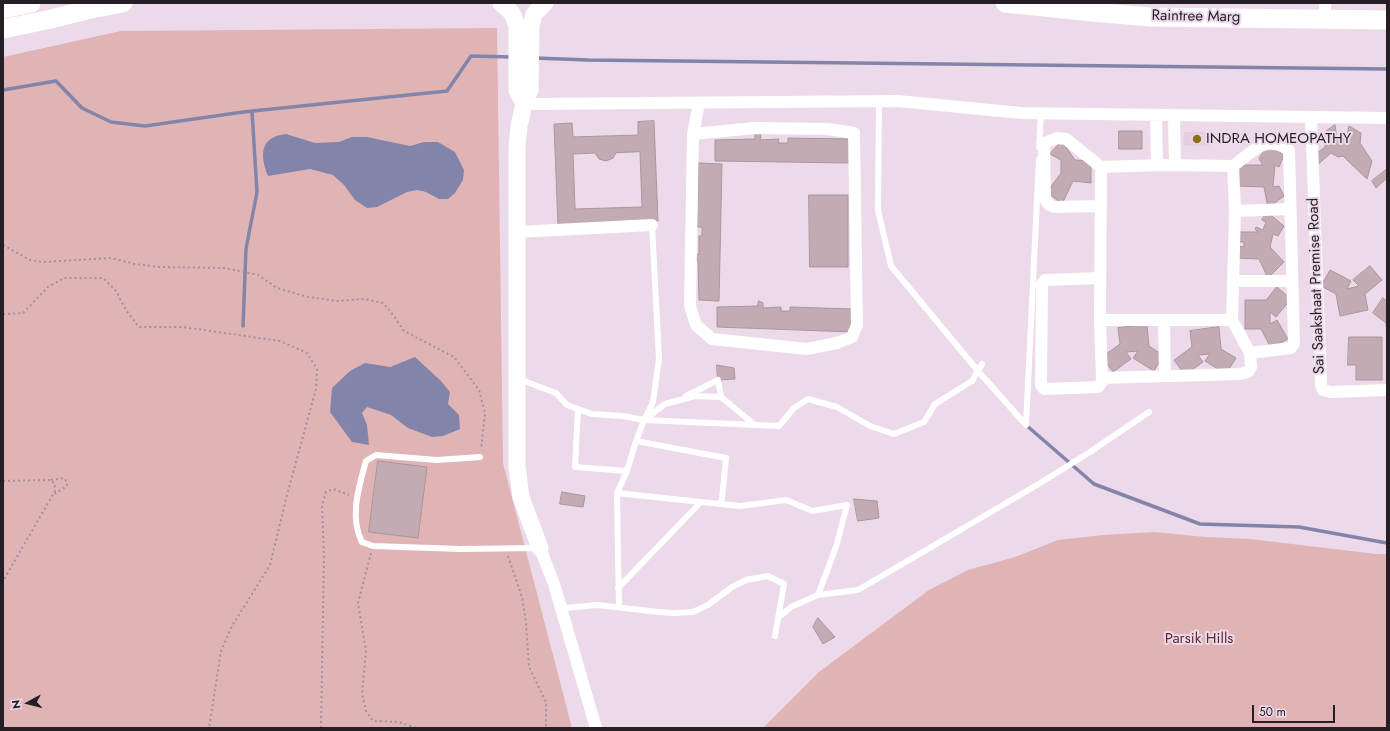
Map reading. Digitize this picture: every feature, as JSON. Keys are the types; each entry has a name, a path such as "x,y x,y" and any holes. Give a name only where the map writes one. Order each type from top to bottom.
{"main road":[{"path":"3,9 31,3"},
{"path":"3,30 51,19 87,6 117,3"},
{"name":"Raintree Marg","path":"1005,3 1150,17 1325,11 1387,20"}],"street":[{"path":"501,3 507,7 518,26 524,44 524,68 530,90 524,104 519,126 517,147 517,472 523,503 554,584 596,728"},
{"path":"524,44 532,20 538,9 545,3"},
{"path":"524,104 898,101 1021,113 1387,118"},
{"path":"693,134 755,128 828,129 854,133 857,325 852,337 837,343 807,349 712,339 696,325 690,306 693,134 699,103"},
{"path":"1156,115 1157,165"},
{"path":"1174,115 1175,165"},
{"name":"Sai Saakshaat Premise Road","path":"1311,117 1321,385 1323,390 1331,392 1387,390"},
{"path":"1101,206 1054,207 1049,205 1046,199 1044,143 1056,138 1066,139 1101,167 1157,165 1233,166 1264,144 1272,142 1280,144 1288,150 1294,344 1287,350 1250,353"},
{"path":"1102,378 1240,374 1248,372 1252,367 1250,353 1232,320 1235,211 1233,166"},
{"path":"1100,278 1045,280 1042,284 1041,385 1044,389 1098,387 1102,382 1100,320 1101,167"},
{"path":"1235,211 1290,208"},
{"path":"517,232 652,226"},
{"path":"1233,281 1292,281"},
{"path":"1100,320 1232,320"},
{"path":"1164,320 1165,375"}],"lane":[{"path":"874,102 878,210 891,266 978,371 1026,425 1041,113"},
{"path":"619,607 617,493 627,471 644,420 653,402 659,359 652,226"},
{"path":"517,378 556,393 566,405 592,414 623,416 644,420 779,426 794,408 808,399 837,407 870,426 894,434 924,422 936,404 972,381 982,364"},
{"path":"674,402 718,380 721,397"},
{"path":"644,420 665,404 695,396 721,397 755,425"},
{"path":"578,409 575,467 627,471"},
{"path":"778,618 791,607 818,595 858,590 1064,468 1149,412"},
{"path":"636,441 726,458 720,504"},
{"path":"480,457 437,460 376,455 366,461 356,498 357,533 362,542 373,546 546,548 565,608 598,605 641,611 674,613 693,612 708,605 732,587 746,580 768,576 784,584 775,636"},
{"path":"617,493 740,506 786,500 812,511 847,505 836,547 818,595"},
{"path":"618,588 701,502"}],"path":[{"path":"3,246 30,260 43,262 111,258 135,264 160,267 224,268 258,275 277,288 308,297 338,301 364,299 383,303 404,331 454,357 479,390 485,413 480,457"},
{"path":"3,314 23,313 48,287 64,278 103,278 116,292 126,310 139,327 183,327 280,341 307,354 317,369 316,389 287,495 270,566 232,626 221,650 209,728"},
{"path":"3,481 51,480 64,478 67,482 67,486 52,496"},
{"path":"3,582 52,496 55,484 51,480"},
{"path":"321,728 324,557 322,506 326,492 333,489 356,498"},
{"path":"373,546 358,603 366,651 362,693 364,705 373,721 399,722 416,728"},
{"path":"506,548 522,597 526,622 529,667 546,702 546,728"}],"shaded area":[{"name":"INDRA HOMEOPATHY","path":"1184,132 1210,132 1210,146 1183,145"}],"green space":[{"path":"497,28 503,463 572,728 3,728 3,57 121,31"},
{"name":"Parsik Hills","path":"1155,532 1205,537 1250,539 1387,554 1387,728 763,728 819,672 929,590 968,570 1015,557 1058,540 1103,535"}],"water":[{"path":"286,134 315,143 339,142 352,137 367,137 410,146 424,142 438,142 455,152 464,170 463,180 455,193 448,199 439,199 426,192 417,190 407,192 377,207 367,208 355,200 344,185 333,175 310,169 268,176 265,169 263,155 266,143 277,136"},
{"path":"415,357 441,381 450,392 448,404 459,415 460,429 443,436 432,437 408,428 391,415 367,407 362,413 367,425 369,445 352,442 330,412 332,388 350,371 365,363 390,367"}],"building":[{"path":"654,121 658,221 558,225 554,124 572,123 573,137 638,135 638,122","holes":["640,152 642,207 575,209 573,154 595,153 599,159 606,161 613,158 616,153"]},
{"path":"1335,125 1337,138 1346,139 1349,126 1361,133 1360,143 1372,161 1367,179 1343,156 1338,157 1331,153 1316,166 1313,156 1325,147 1325,132"},
{"path":"1119,131 1142,131 1142,149 1119,149"},
{"path":"759,133 761,135 760,140 779,139 778,143 788,143 788,138 851,139 851,163 715,161 715,140 755,139 755,135"},
{"path":"1062,141 1075,160 1091,161 1091,183 1073,181 1062,204 1047,192 1061,173 1061,160 1050,154"},
{"path":"1268,145 1284,155 1279,167 1275,165 1273,187 1279,186 1284,196 1268,208 1264,187 1238,186 1238,165 1263,165 1259,159"},
{"path":"699,163 722,164 719,301 699,300 698,260 694,260 697,254 699,255 699,236 702,236 702,227 698,227"},
{"path":"1387,169 1387,178 1376,188 1372,181"},
{"path":"809,195 848,195 848,267 810,267"},
{"path":"1267,212 1284,226 1278,236 1273,234 1270,247 1284,262 1268,278 1259,259 1237,258 1237,246 1244,247 1244,242 1237,242 1237,232 1258,232 1255,229 1256,227 1263,230 1266,222 1262,220"},
{"path":"1370,266 1382,280 1365,294 1368,310 1340,316 1336,294 1321,286 1330,270 1351,281 1347,289 1359,286 1353,280"},
{"path":"1277,287 1291,299 1276,317 1270,312 1270,324 1277,320 1288,339 1271,348 1261,329 1245,329 1245,300 1266,300"},
{"path":"1383,298 1387,301 1387,335 1386,323 1373,313"},
{"path":"759,301 763,303 763,308 781,307 781,311 790,311 790,307 853,309 853,332 717,327 717,307 757,306"},
{"path":"1147,325 1149,346 1163,355 1154,371 1133,358 1138,351 1126,352 1131,359 1113,372 1102,357 1120,344 1118,328"},
{"path":"1219,327 1221,349 1236,358 1226,374 1205,361 1210,354 1198,355 1203,362 1185,375 1174,360 1192,347 1190,331"},
{"path":"1349,337 1382,337 1382,380 1356,380 1356,365 1348,365"},
{"path":"717,365 734,368 735,379 718,380"},
{"path":"378,461 427,467 418,538 369,532"},
{"path":"562,492 585,496 583,507 560,504"},
{"path":"854,499 877,501 879,518 858,521"},
{"path":"818,618 835,637 823,644 813,627"}],"waterway":[{"path":"3,90 56,81 82,108 111,122 145,126 243,112 447,91 471,56 513,57"},
{"path":"535,58 588,60 1387,69"},
{"path":"243,326 246,249 257,192 252,111"},
{"path":"1026,425 1094,484 1200,524 1299,527 1387,543"}],"place":[{"name":"INDRA HOMEOPATHY","path":"1197,139"}]}
